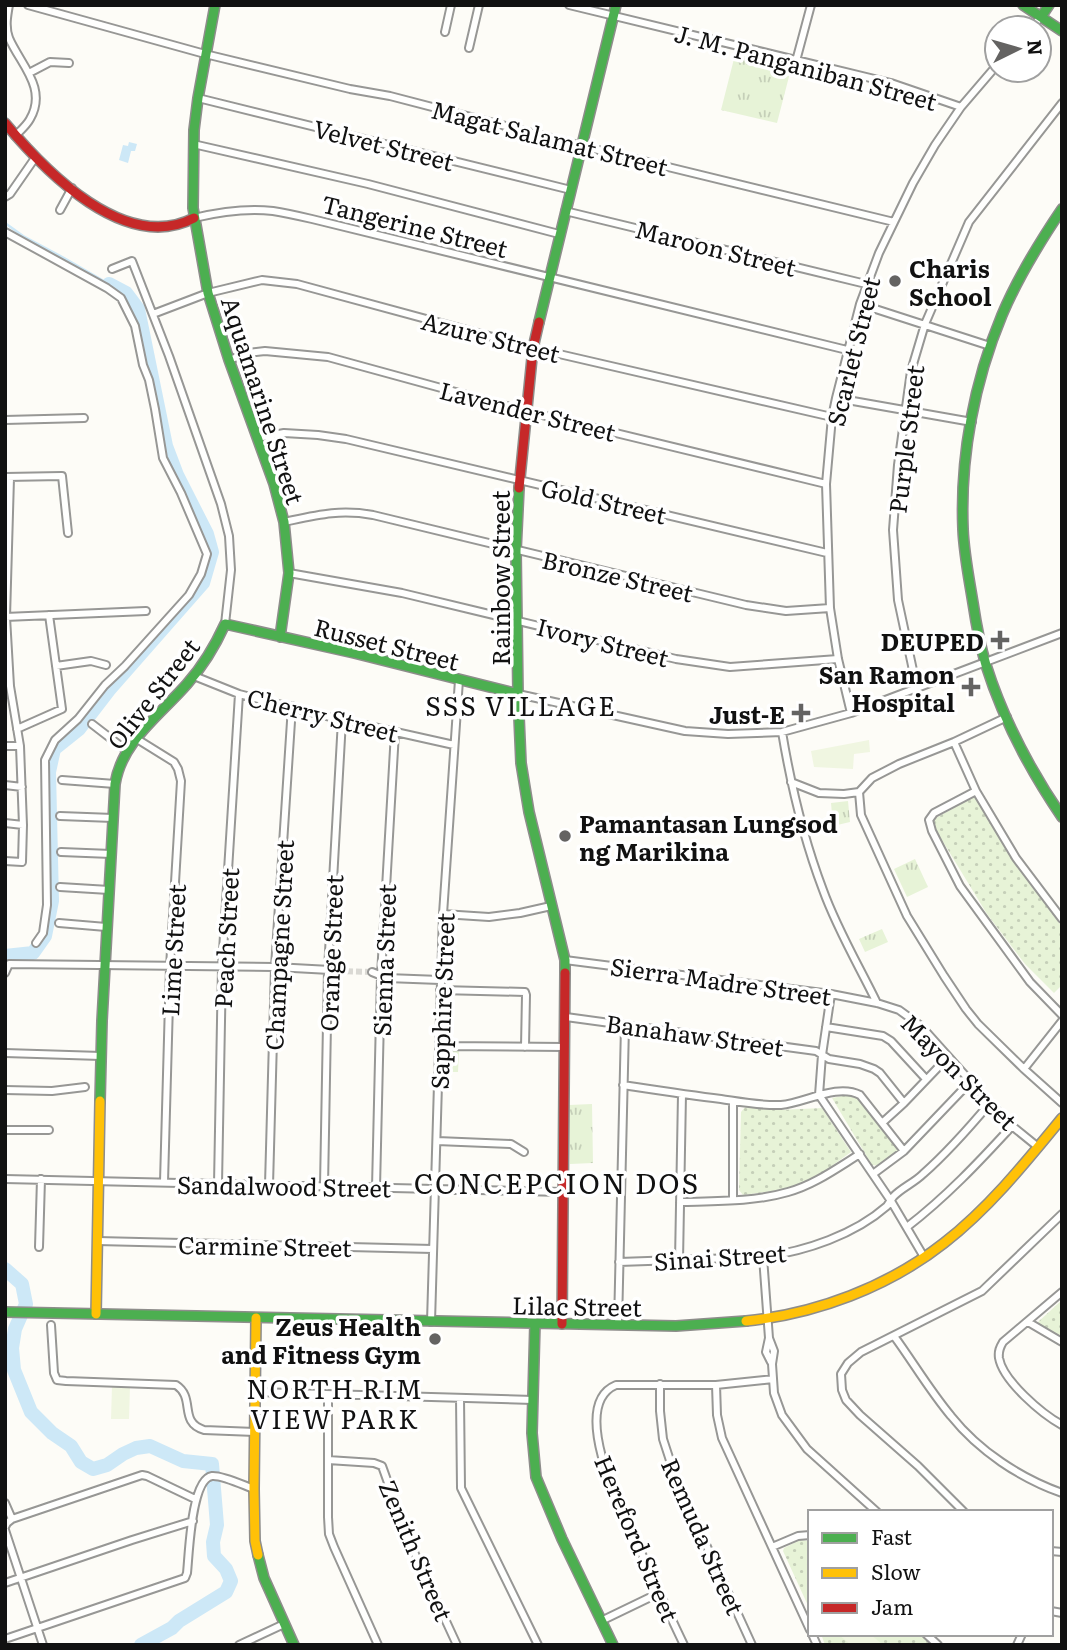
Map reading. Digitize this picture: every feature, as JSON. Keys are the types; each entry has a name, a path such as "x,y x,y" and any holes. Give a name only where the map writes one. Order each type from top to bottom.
{"street":[{"path":"9,5 6,21 8,36 29,72 36,94 30,119 15,136"},
{"name":"Magat Salamat Street","path":"28,5 205,54 390,96 894,222"},
{"path":"60,13 62,5"},
{"name":"Aquamarine Street","path":"215,5 198,98 193,145 194,218 208,293 274,484 284,522 289,573 280,637"},
{"path":"446,32 452,5"},
{"path":"469,48 479,5"},
{"name":"J. M. Panganiban Street","path":"569,5 891,83 961,107"},
{"name":"Rainbow Street","path":"562,1324 565,960 529,812 521,763 516,551 519,480 533,348 616,5"},
{"path":"796,61 811,5"},
{"path":"29,72 50,62 69,63"},
{"name":"Scarlet Street","path":"851,713 838,659 830,608 826,484 832,417 860,304 879,253 934,145 983,81"},
{"name":"Velvet Street","path":"198,98 571,190"},
{"name":"Purple Street","path":"917,689 898,600 893,530 904,411 911,371 925,324 969,222 1062,103"},
{"name":"Tangerine Street","path":"5,123 36,158 89,203 106,215 129,225 153,228 184,224 209,214 271,211 848,350"},
{"path":"193,145 368,184 559,234"},
{"path":"5,197 36,158"},
{"path":"60,210 72,188"},
{"path":"1062,209 1035,247 1017,280 990,346 972,422 964,484 963,533 970,591 986,663 1007,718 1039,783 1062,817"},
{"name":"Maroon Street","path":"565,211 866,284"},
{"path":"5,232 121,298 135,326 149,380 163,458 207,554 201,574 189,595 105,685 78,719 55,740 45,760 47,905 43,933 36,943"},
{"name":"Olive Street","path":"96,1314 106,927 114,784 127,751 194,676 213,649 225,624 231,570 229,536 221,504 153,314 132,261 112,269"},
{"name":"Azure Street","path":"153,314 208,293 262,280 297,284 533,348 832,417"},
{"path":"860,304 990,346"},
{"name":"Lavender Street","path":"229,360 248,353 265,351 328,357 526,411 826,484"},
{"path":"836,398 972,422"},
{"path":"5,420 84,418"},
{"name":"Gold Street","path":"257,438 284,433 346,439 827,553"},
{"path":"5,861 22,862 23,825 20,746 10,686 6,617 7,477 62,476 68,533"},
{"name":"Bronze Street","path":"284,522 327,512 373,515 746,605 786,611 830,608"},
{"name":"Ivory Street","path":"289,573 402,593 676,659 730,667 838,659"},
{"path":"6,617 146,611"},
{"path":"17,729 62,709 49,615"},
{"name":"Russet Street","path":"225,624 685,731 728,734 782,732 851,713 1062,633"},
{"path":"56,666 91,661 106,665"},
{"name":"Cherry Street","path":"194,676 239,694 454,745"},
{"name":"Sapphire Street","path":"431,1322 440,980 459,680"},
{"name":"Peach Street","path":"218,1184 222,967 239,694"},
{"name":"Champagne Street","path":"269,1185 275,967 292,706"},
{"path":"791,782 819,793 859,792 872,778 899,764 1007,718"},
{"name":"Orange Street","path":"324,1186 329,970 342,720"},
{"path":"92,724 127,751"},
{"name":"Sienna Street","path":"376,1188 381,975 395,732"},
{"path":"782,732 791,782 823,892 877,1003"},
{"name":"Lime Street","path":"137,739 174,762 181,780 170,967 164,1182"},
{"path":"954,742 976,791 1016,858 1062,919"},
{"path":"5,746 20,746"},
{"path":"62,780 114,784"},
{"path":"5,785 22,787"},
{"path":"976,791 934,813 929,820 932,831 960,886 1030,982 1062,1015"},
{"path":"859,792 861,815 907,916 966,1009 978,1024 1062,1103"},
{"path":"60,816 113,818"},
{"path":"5,823 23,825"},
{"path":"61,852 111,854"},
{"path":"60,887 109,890"},
{"path":"443,914 489,917 551,906"},
{"path":"59,923 106,927"},
{"name":"Sierra Madre Street","path":"565,960 831,994 877,1003"},
{"path":"6,972 9,964 329,970"},
{"path":"372,972 387,978 440,980"},
{"path":"440,990 526,993 526,1047"},
{"path":"831,994 819,1095 891,1201 924,1257"},
{"name":"Mayon Street","path":"877,1003 899,1010 912,1018 1012,1126 1038,1147"},
{"name":"Banahaw Street","path":"566,1017 816,1051 829,1059 860,1063 874,1069 904,1103"},
{"path":"1024,1069 1062,1021"},
{"path":"618,1325 625,1026"},
{"path":"826,1027 883,1036 891,1041 926,1079"},
{"path":"439,1046 565,1047"},
{"path":"5,1053 102,1056"},
{"path":"883,1123 948,1057"},
{"path":"873,1174 904,1151 970,1082"},
{"path":"624,1085 779,1105 842,1091 856,1093 904,1151"},
{"path":"5,1090 52,1091 85,1087"},
{"path":"680,1261 682,1094"},
{"path":"733,1101 733,1200"},
{"name":"Sinai Street","path":"619,1262 763,1257 803,1248 842,1234 888,1205 893,1197 922,1176 990,1103"},
{"name":"Lilac Street","path":"5,1312 676,1326 767,1319 846,1298 924,1257 954,1235 982,1209 1062,1118"},
{"path":"907,1227 937,1204 1012,1126"},
{"path":"5,1130 49,1130"},
{"path":"437,1141 511,1144 524,1152"},
{"path":"680,1202 733,1200 789,1192 816,1181 860,1154"},
{"name":"Sandalwood Street","path":"5,1179 564,1192"},
{"path":"38,1247 41,1180"},
{"path":"962,1510 846,1401 841,1374 848,1363 861,1352 982,1291 1062,1214"},
{"name":"Carmine Street","path":"97,1241 433,1250"},
{"path":"763,1257 769,1338 774,1348 774,1394 778,1406 786,1423 807,1449 875,1510"},
{"path":"1062,1292 1003,1342 999,1352 999,1360 1010,1379 1037,1407 1062,1425"},
{"path":"256,1318 254,1530 264,1578 294,1645"},
{"path":"1028,1322 1062,1342"},
{"path":"535,1323 533,1453 536,1477 562,1539 613,1645"},
{"path":"51,1325 54,1373 57,1380 176,1385 184,1392 190,1420 196,1427 204,1430 255,1432"},
{"path":"894,1336 952,1417 968,1433 1020,1475 1062,1493"},
{"name":"Hereford Street","path":"684,1645 613,1491 600,1449 597,1416 601,1399 609,1388 623,1384 716,1384 773,1379"},
{"name":"Remuda Street","path":"660,1384 663,1439 673,1469 752,1645"},
{"path":"716,1384 723,1438 808,1625"},
{"path":"256,1392 533,1400"},
{"path":"328,1395 329,1534 378,1645"},
{"path":"460,1398 461,1488 538,1645"},
{"name":"Zenith Street","path":"328,1460 382,1466 408,1539 457,1645"},
{"path":"7,1525 142,1475 195,1499"},
{"path":"5,1639 185,1578 195,1499 202,1482 211,1476 220,1477 254,1489"},
{"path":"5,1503 7,1525 20,1578 43,1645"},
{"path":"5,1583 193,1521"},
{"path":"772,1547 808,1535"},
{"path":"601,1621 659,1593"},
{"path":"239,1645 284,1623"}],"green space":[{"path":"736,51 792,65 777,123 721,110"},
{"path":"869,740 870,752 854,754 853,769 814,767 811,751"},
{"path":"975,796 1015,863 1062,927 1062,985 1054,993 1025,964 987,914 934,827 934,819"},
{"path":"848,801 850,822 833,826 831,803"},
{"path":"915,859 928,887 907,897 894,869"},
{"path":"882,929 888,942 865,952 859,939"},
{"path":"445,1050 459,1050 458,1072 444,1072"},
{"path":"855,1096 860,1099 899,1152 880,1166 872,1165 832,1098"},
{"path":"592,1104 593,1163 570,1164 569,1105"},
{"path":"746,1106 779,1110 822,1108 851,1152 814,1179 788,1189 743,1195 739,1190 741,1112"},
{"path":"1062,1300 1062,1341 1039,1328 1038,1322"},
{"path":"112,1386 130,1387 129,1419 111,1419"},
{"path":"800,1540 808,1541 808,1606 783,1551"},
{"path":"822,1636 924,1636 934,1645 825,1645"},
{"path":"840,1636 872,1636 883,1645 851,1645"}],"water":[{"path":"129,142 137,144 135,151 131,151 128,163 119,160 123,145 128,146"}],"waterway":[{"path":"5,223 23,236 109,284"},
{"path":"5,956 33,953 45,936 52,901 49,772 54,749 79,729 109,690 203,583 212,552 207,534 177,475 166,446 138,309 126,293 109,284"},
{"path":"5,1269 22,1284 26,1304 15,1329 12,1348 14,1370 31,1412 52,1433 71,1446 81,1462 93,1469 107,1465 136,1448 150,1446 183,1461 212,1464 217,1525 213,1542 214,1556 226,1569 231,1581 226,1592 141,1645"}],"tunnel":[{"path":"338,971 372,972"}],"traffic: fast":[{"path":"215,5 194,130 193,208 208,293 274,484 284,522 289,573 280,637"},
{"path":"539,322 616,5"},
{"path":"1023,5 1062,31"},
{"path":"1043,14 1049,5"},
{"path":"1062,209 1022,274 992,340 971,420 963,502 966,557 986,665 1018,744 1062,817"},
{"path":"519,488 516,551 521,763 529,812 565,960 565,973"},
{"path":"100,1101 115,784 125,755 198,670 225,624 518,694"},
{"path":"5,1312 676,1326 746,1321"},
{"path":"535,1323 532,1433 536,1477 562,1539 613,1645"},
{"path":"258,1555 264,1578 294,1645"}],"traffic: slow":[{"path":"96,1314 100,1101"},
{"path":"746,1321 825,1305 875,1285 922,1259 961,1229 992,1200 1062,1118"},
{"path":"256,1318 254,1489 255,1541 258,1555"}],"traffic: jam":[{"path":"5,123 64,184 114,216 141,225 168,226 194,218"},
{"path":"519,488 533,348 539,322"},
{"path":"562,1324 565,973"}],"place":[{"name":"Charis School","path":"895,281"},
{"name":"DEUPED","path":"1000,640"},
{"name":"San Ramon Hospital","path":"971,687"},
{"name":"Just-E","path":"801,713"},
{"name":"Pamantasan Lungsod ng Marikina","path":"565,836"},
{"name":"Zeus Health and Fitness Gym","path":"435,1339"}],"district":[{"name":"SSS VILLAGE","path":"521,704"},
{"name":"CONCEPCION DOS","path":"557,1182"},
{"name":"NORTH RIM VIEW PARK","path":"335,1402"}]}
